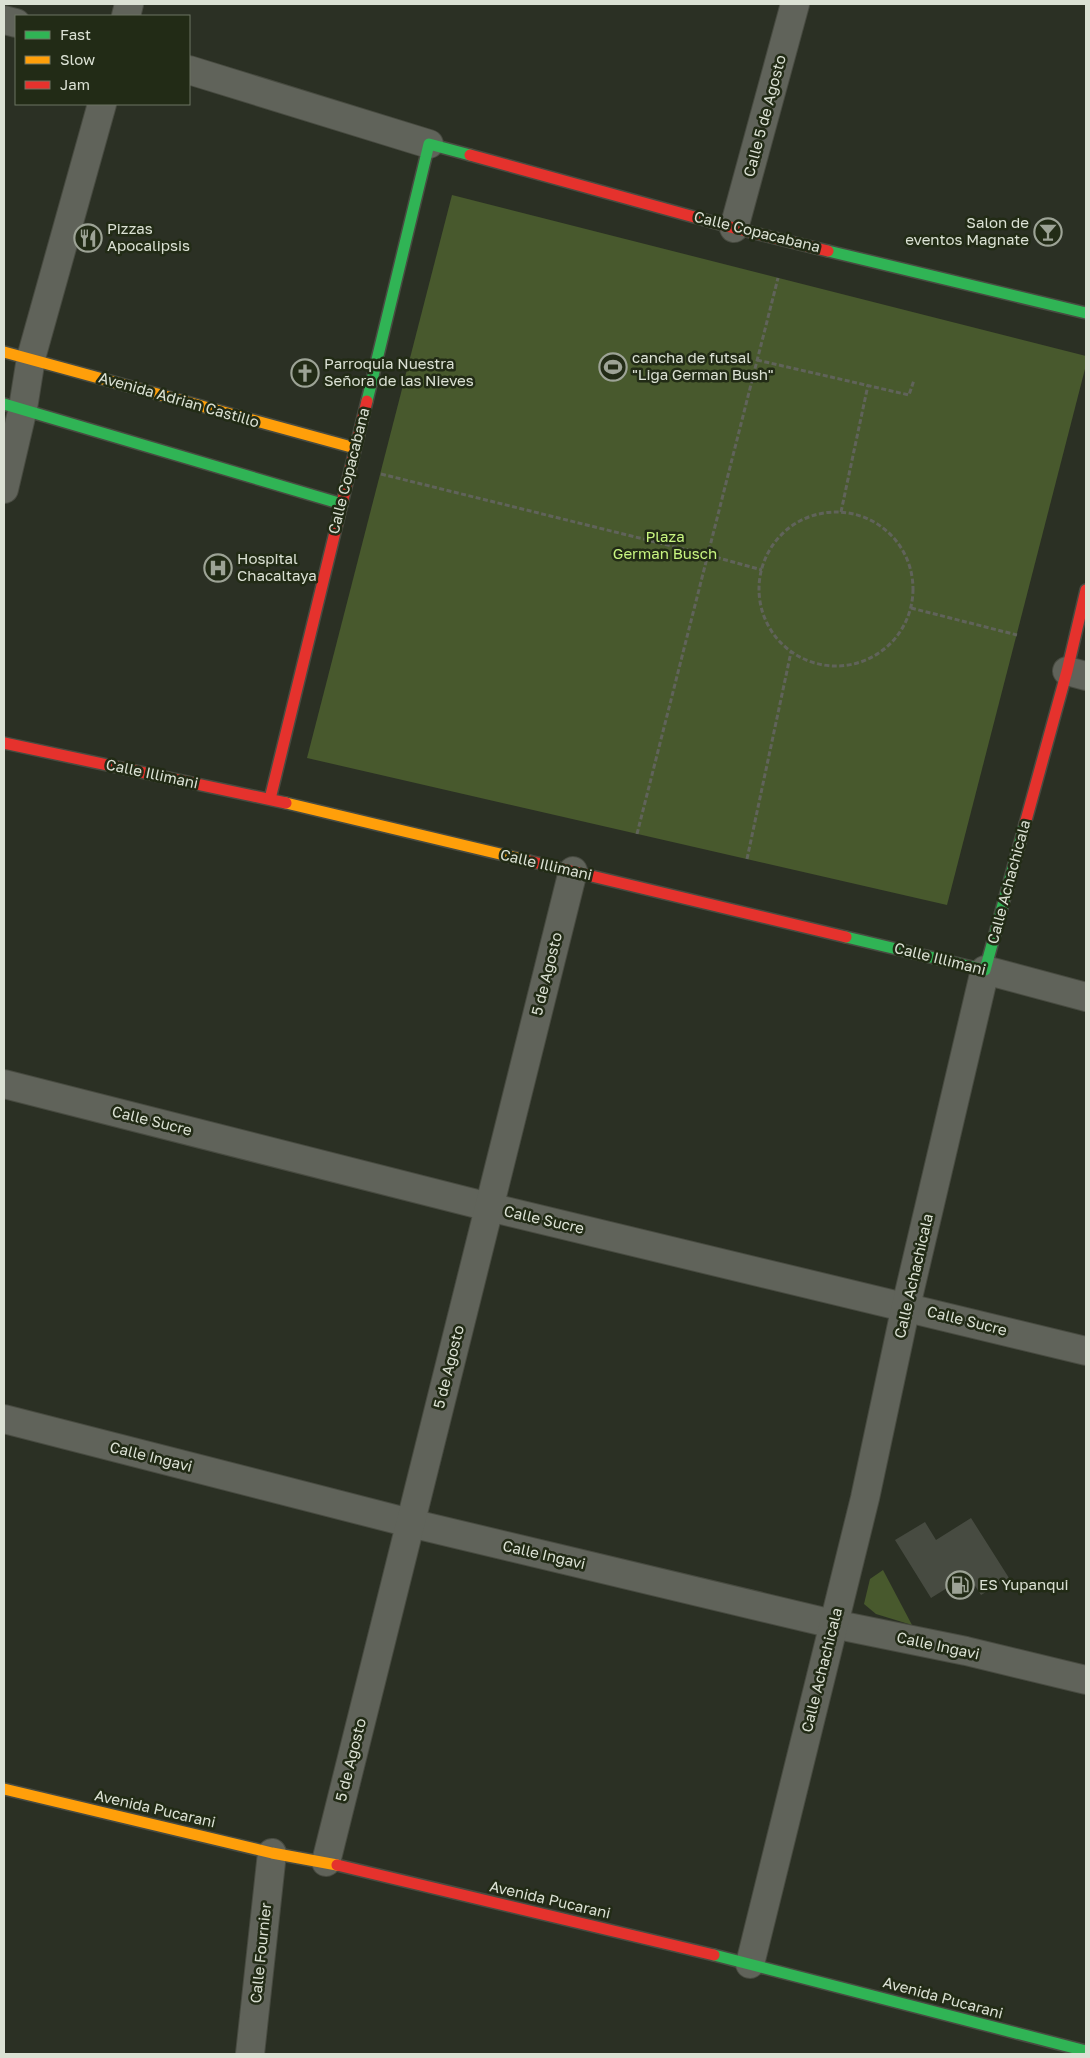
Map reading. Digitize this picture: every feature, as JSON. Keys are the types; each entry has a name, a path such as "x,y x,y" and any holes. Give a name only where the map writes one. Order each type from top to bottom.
{"street":[{"name":"Calle 5 de Agosto","path":"734,228 795,4"},
{"name":"Calle Copacabana","path":"190,70 429,144 734,228 1086,313"},
{"path":"4,489 13,406 30,358 102,105"},
{"name":"Calle Copacabana","path":"270,798 429,144"},
{"name":"Avenida Adrian Castillo","path":"4,352 355,448"},
{"path":"13,406 342,504"},
{"name":"Calle Achachicala","path":"750,1964 833,1624 866,1498 906,1306 985,970 1077,674 1084,606"},
{"name":"Calle Illimani","path":"4,743 270,798 985,970 1086,997"},
{"name":"5 de Agosto","path":"326,1862 573,871"},
{"name":"Calle Sucre","path":"4,1084 489,1207 906,1306 1086,1351"},
{"name":"Calle Ingavi","path":"4,1419 410,1523 833,1624 966,1651 1086,1680"},
{"name":"Avenida Pucarani","path":"4,1789 272,1853 326,1862 750,1964 1086,2051"},
{"name":"Calle Fournier","path":"250,2054 272,1853"}],"path":[{"path":"636,834 778,278"},
{"path":"757,360 909,395 914,380"},
{"path":"841,512 868,385"},
{"path":"380,474 762,570"},
{"path":"828,512 841,512 855,514 877,523 895,539 908,560 914,583 911,608 901,630 885,648 863,661 840,666 815,663 791,652 772,633 760,609 758,582 765,556 780,534 802,519 828,512"},
{"path":"911,608 1016,635"},
{"path":"747,859 791,652"}],"green space":[{"name":"Plaza German Busch","path":"452,195 1086,356 1086,365 947,905 307,758"},
{"path":"883,1570 912,1625 876,1614 864,1604 870,1579"}],"building":[{"path":"971,1518 1009,1578 981,1595 968,1575 931,1598 895,1540 925,1522 936,1540"}],"traffic: fast":[{"path":"367,401 429,144 470,155"},
{"path":"828,251 1086,313"},
{"path":"4,404 342,504"},
{"path":"846,937 985,970 1025,824"},
{"path":"714,1955 1086,2051"}],"traffic: slow":[{"path":"4,352 355,448"},
{"path":"286,803 529,861"},
{"path":"4,1789 272,1853 337,1865"}],"traffic: jam":[{"path":"470,155 734,228 828,251"},
{"path":"270,799 367,401"},
{"path":"1025,824 1067,671 1086,590"},
{"path":"4,743 286,803"},
{"path":"529,861 846,937"},
{"path":"337,1865 714,1955"}],"place":[{"name":"Salon de eventos Magnate","path":"1048,232"},
{"name":"Pizzas Apocalipsis","path":"88,238"},
{"name":"cancha de futsal \"Liga German Bush\"","path":"613,367"},
{"name":"Parroquia Nuestra Señora de las Nieves","path":"305,373"},
{"name":"Hospital Chacaltaya","path":"218,568"},
{"name":"ES Yupanqui","path":"960,1585"}]}
